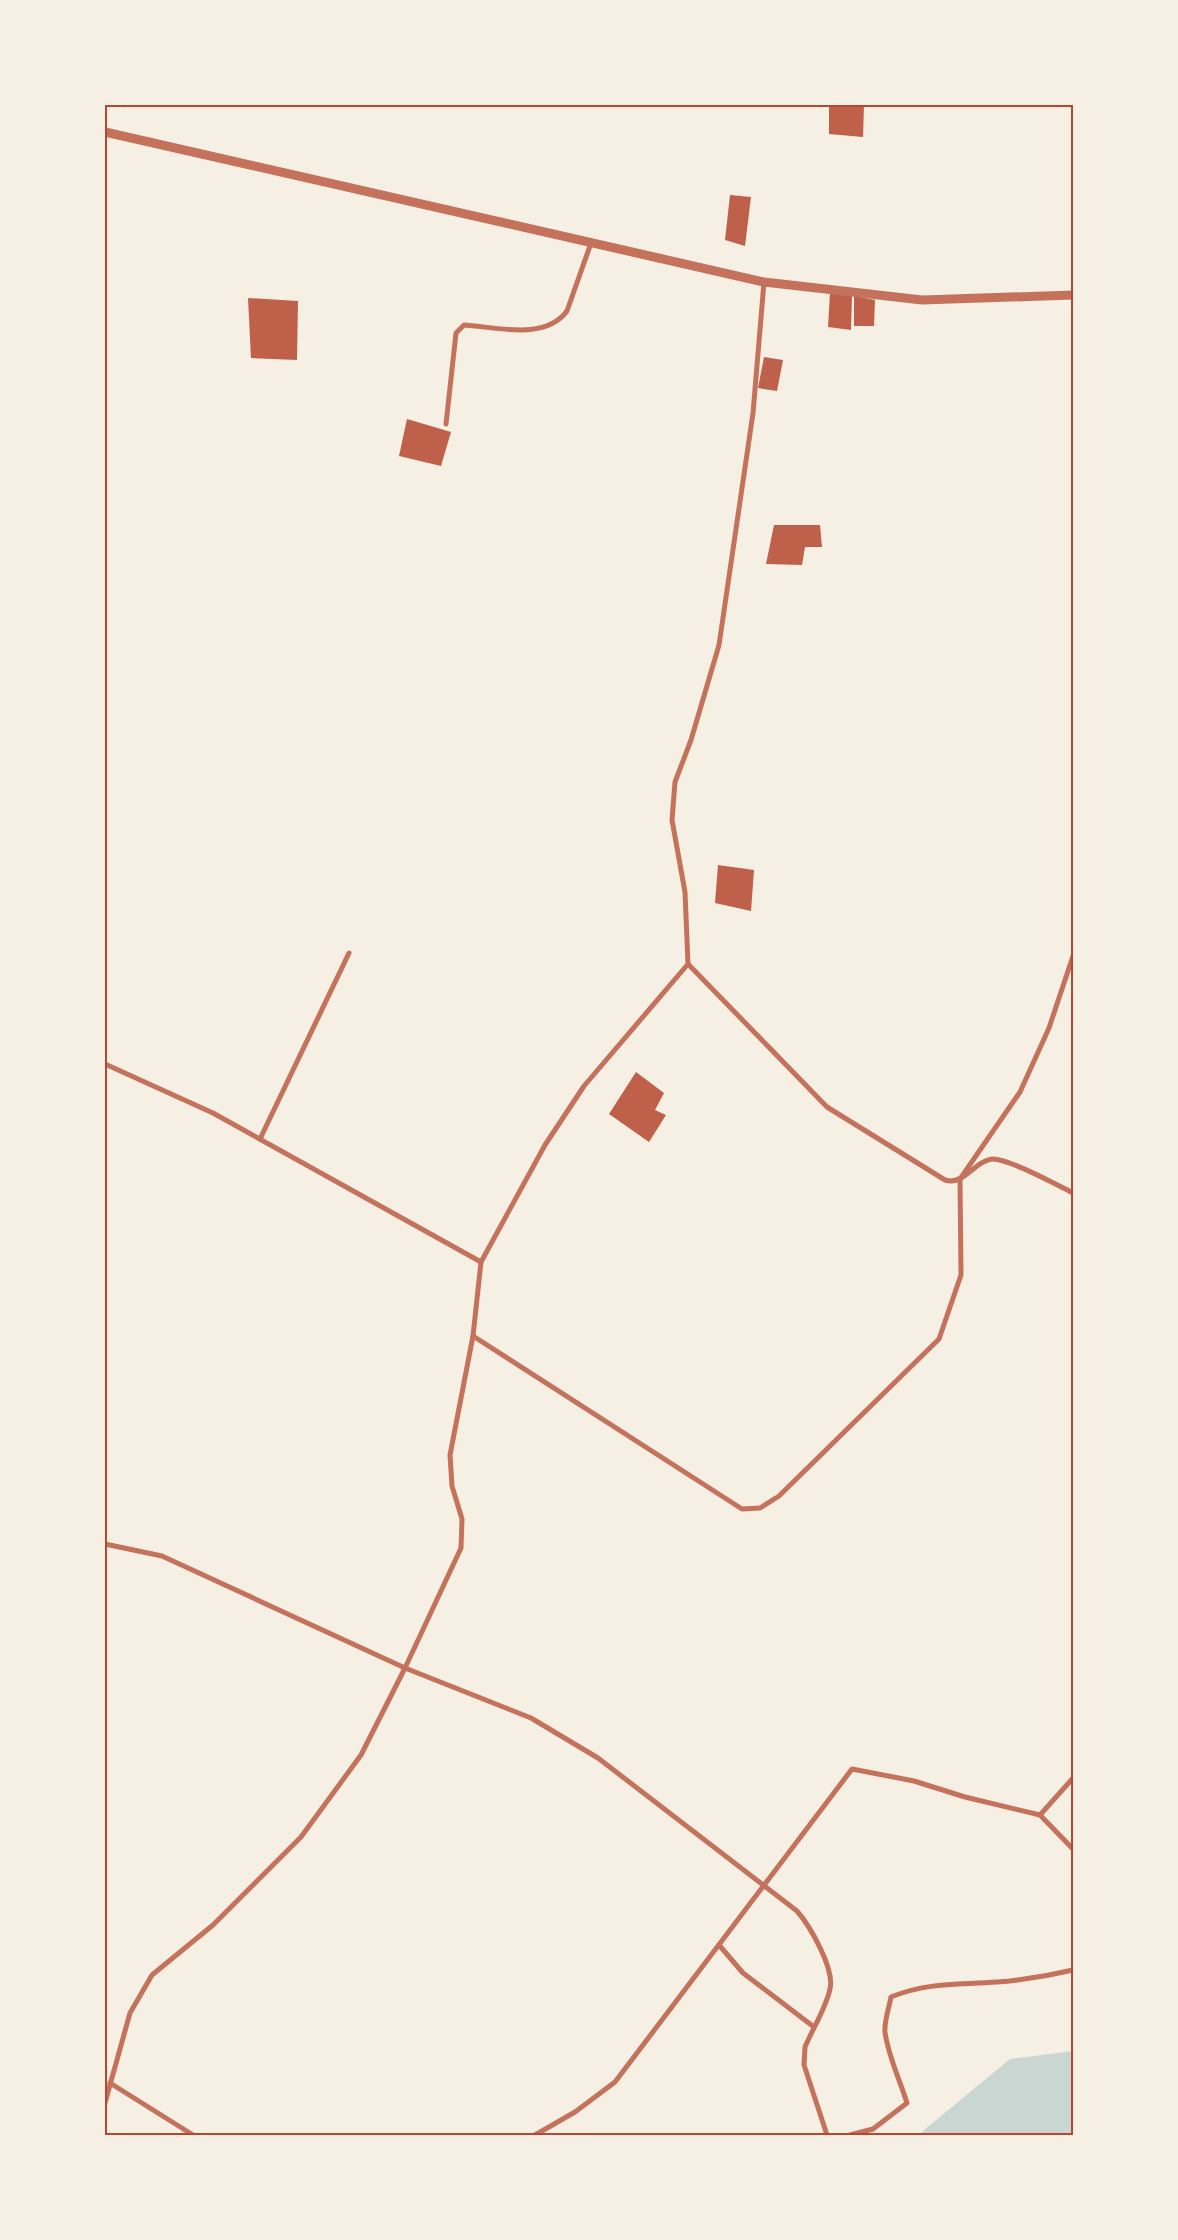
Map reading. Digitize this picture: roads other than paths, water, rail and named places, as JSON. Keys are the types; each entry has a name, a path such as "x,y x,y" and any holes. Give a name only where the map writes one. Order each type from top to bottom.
{"street":[{"path":"105,132 764,282 922,300 1073,295"},
{"path":"446,424 456,333 459,327 464,325 532,330 547,327 561,318 567,311 591,243"},
{"path":"764,282 753,413 719,645 691,740 675,782 672,820 685,892 688,964 826,1107 945,1180 951,1182 960,1179 983,1162 999,1160 1047,1180 1073,1194"},
{"path":"260,1139 349,953"},
{"path":"473,1336 742,1509 760,1508 779,1496 939,1339 961,1275 960,1179 1020,1092 1049,1028 1073,956"},
{"path":"105,2104 130,2013 152,1975 213,1925 301,1837 360,1755 405,1668 461,1548 462,1519 452,1486 450,1454 473,1336 481,1262 546,1145 584,1086 688,964"},
{"path":"105,1064 213,1113 481,1262"},
{"path":"105,1544 162,1556 405,1668 540,1723 598,1758 765,1885 806,1922 812,1931 831,1977 830,1988 806,2047 804,2065 827,2135"},
{"path":"535,2135 575,2112 615,2082 852,1768 914,1781 965,1797 1040,1815 1073,1849"},
{"path":"1040,1815 1073,1778"},
{"path":"720,1945 743,1973 814,2027"},
{"path":"850,2135 872,2129 907,2104 900,2077 890,2056 885,2030 891,1997 911,1989 944,1983 997,1982 1034,1978 1073,1970"},
{"path":"110,2084 193,2135"}]}
